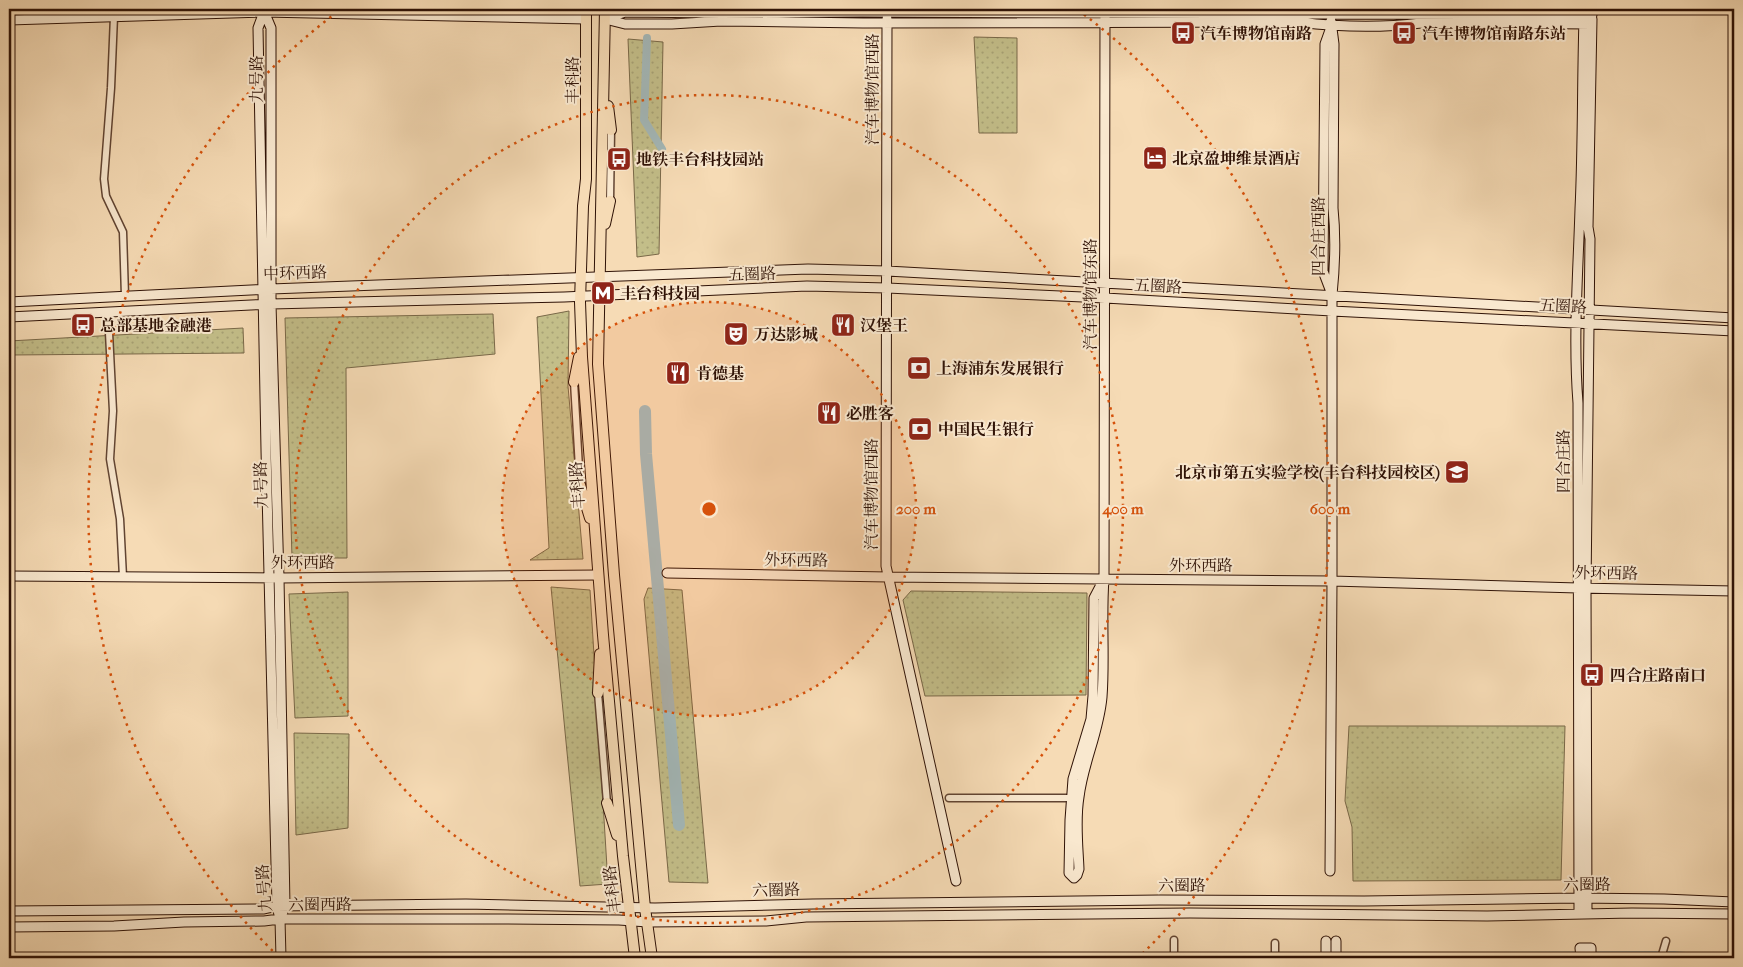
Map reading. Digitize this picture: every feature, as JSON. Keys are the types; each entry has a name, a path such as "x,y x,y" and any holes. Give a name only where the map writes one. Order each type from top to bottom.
{"main road":[{"name":"丰科路","path":"586,14 586,179 583,206 582,343 594,533 623,856 635,953"},
{"name":"丰科路","path":"605,14 598,364 615,584 652,954"},
{"path":"603,92 607,102 611,130"},
{"path":"600,239 610,201"},
{"path":"574,382 582,343"},
{"path":"580,485 594,533"},
{"path":"598,693 603,635"},
{"path":"607,803 623,856"}],"street":[{"path":"9,20 263,10 586,14"},
{"name":"九号路","path":"263,10 271,28 267,289 268,578 281,906"},
{"path":"605,14 625,12 712,14 887,10 1331,11 1588,16"},
{"name":"汽车博物馆西路","path":"887,10 886,566 956,881"},
{"name":"汽车博物馆东路","path":"1104,579 1105,11"},
{"name":"四合庄西路","path":"1330,870 1332,295 1335,226 1333,208 1334,44 1331,11"},
{"path":"605,14 624,24 721,21 887,23 1299,22 1331,26 1401,25 1588,16"},
{"path":"114,16 104,180 106,196 123,232 126,296"},
{"name":"四合庄路","path":"1583,914 1582,588 1577,308 1588,16"},
{"name":"四合庄路","path":"1582,588 1590,239 1588,227 1588,16"},
{"path":"610,201 611,130"},
{"name":"五圈路","path":"582,277 808,269 887,271 1734,318"},
{"name":"中环西路","path":"9,302 267,289 582,277"},
{"name":"五圈路","path":"581,295 807,286 887,288 1589,322 1734,331"},
{"name":"中环西路","path":"9,317 267,304 581,295"},
{"name":"九号路","path":"267,304 279,578 280,919"},
{"path":"108,313 113,411 110,459 120,519 123,577"},
{"name":"丰科路","path":"574,382 580,485"},
{"name":"外环西路","path":"667,572 888,577 1332,581 1734,590"},
{"name":"外环西路","path":"9,576 279,578 598,575"},
{"path":"1074,798 1069,873 1074,878 1077,876 1078,869 1073,779 1091,719 1094,696 1094,598 1104,579"},
{"path":"598,693 607,803"},
{"path":"949,798 1074,798"},
{"name":"六圈路","path":"629,907 1129,900 1664,899 1734,902"},
{"name":"六圈西路","path":"9,911 263,909 281,906 466,904 629,907"},
{"name":"六圈路","path":"631,921 766,921 806,917 1171,913 1487,916 1734,914"},
{"path":"280,919 281,957"},
{"name":"六圈西路","path":"9,927 114,926 280,919 631,921"},
{"path":"1174,940 1174,958"},
{"path":"1326,941 1326,958"},
{"path":"1336,941 1336,958"},
{"path":"1661,958 1666,942"},
{"path":"1275,943 1275,958"},
{"path":"1581,958 1580,948 1591,948 1591,958"}],"shaded area":[{"path":"974,37 1017,38 1017,133 979,133"},
{"path":"628,39 663,42 659,254 637,257"},
{"path":"569,311 568,386 583,559 530,560 549,548 537,317"},
{"path":"493,314 495,354 346,368 347,558 292,558 285,318"},
{"path":"243,328 244,353 11,355 9,358 9,341"},
{"path":"551,587 590,590 608,884 580,886"},
{"path":"648,588 682,590 708,883 669,882 644,599"},
{"path":"911,591 1087,593 1086,695 925,696 903,600"},
{"path":"348,592 348,716 295,718 289,594"},
{"path":"1349,726 1565,726 1561,880 1353,881 1352,827 1345,801"},
{"path":"294,733 349,734 348,828 296,835"}],"waterway":[{"path":"647,38 644,120 662,149"},
{"path":"645,411 646,454 679,825"},
{"path":"1451,958 1685,958"}],"place":[{"name":"汽车博物馆南路","path":"1183,33"},
{"name":"汽车博物馆南路东站","path":"1404,33"},
{"name":"北京盈坤维景酒店","path":"1155,158"},
{"name":"地铁丰台科技园站","path":"619,159"},
{"name":"丰台科技园","path":"603,293"},
{"name":"总部基地金融港","path":"83,325"},
{"name":"汉堡王","path":"843,325"},
{"name":"万达影城","path":"736,334"},
{"name":"上海浦东发展银行","path":"919,368"},
{"name":"肯德基","path":"678,373"},
{"name":"必胜客","path":"829,413"},
{"name":"中国民生银行","path":"920,429"},
{"name":"北京市第五实验学校(丰台科技园校区)","path":"1457,472"},
{"name":"四合庄路南口","path":"1592,675"}]}
